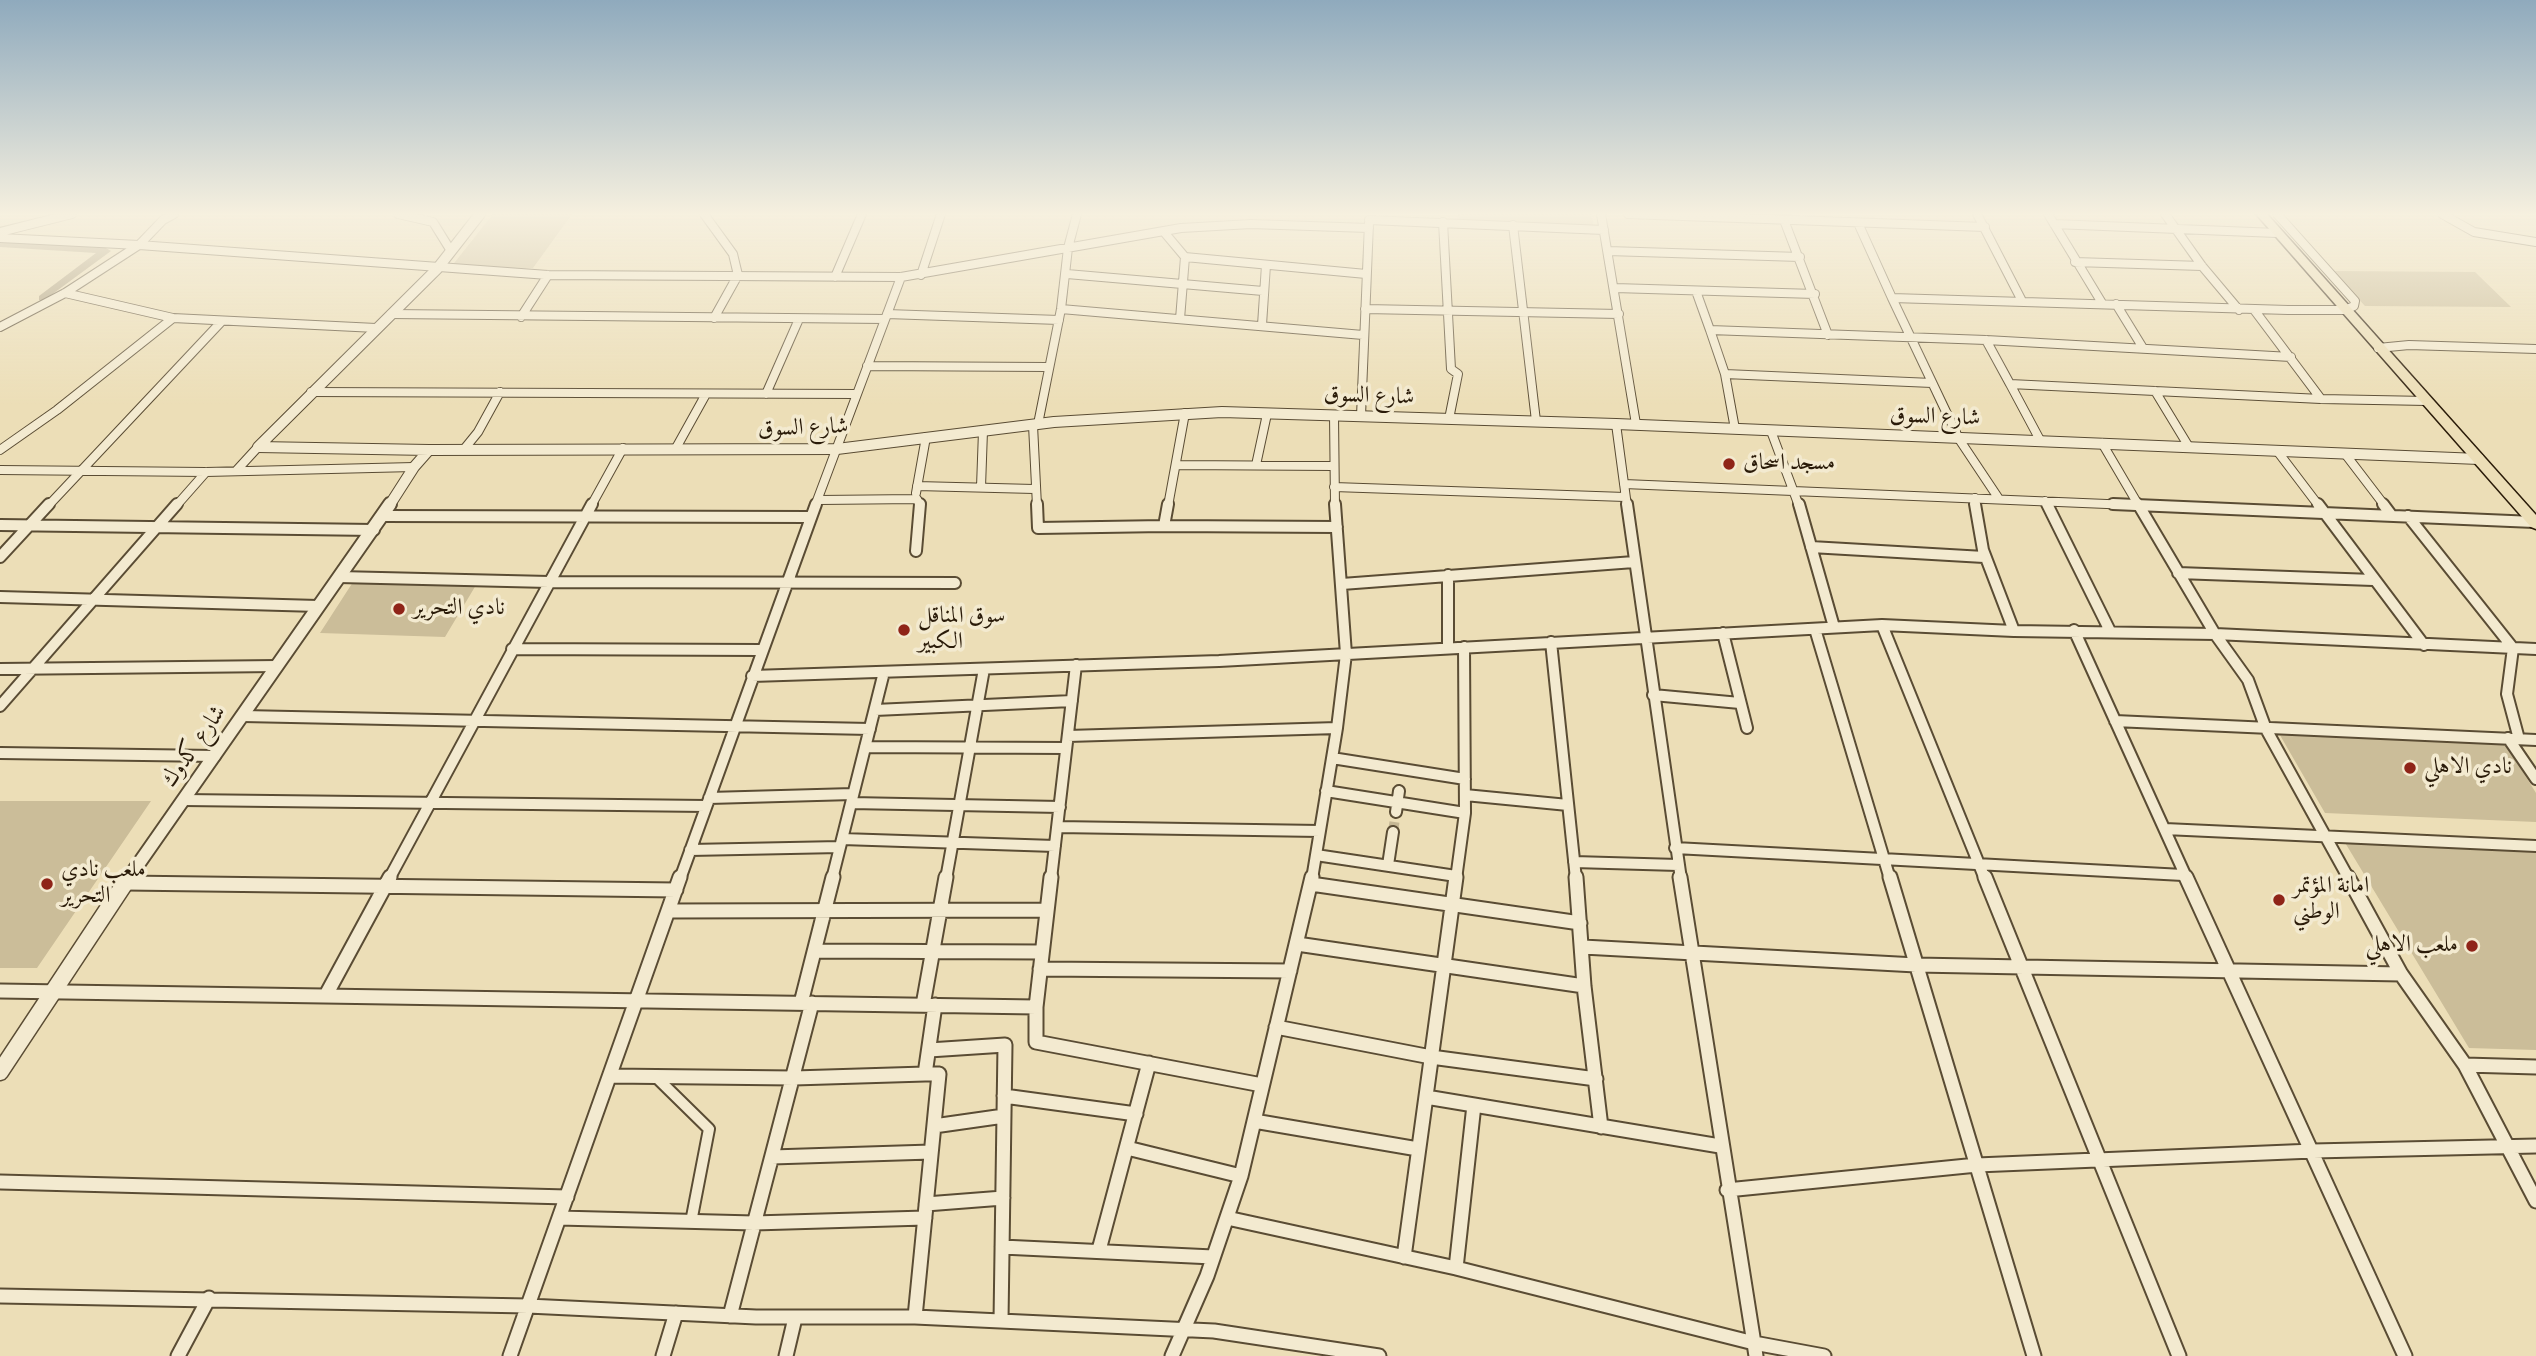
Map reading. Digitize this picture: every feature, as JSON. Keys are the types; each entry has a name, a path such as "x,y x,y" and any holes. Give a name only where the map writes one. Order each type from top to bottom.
{"main road":[{"path":"2316,277 2535,523"}],"street":[{"path":"0,327 88,277"},
{"path":"236,471 311,392 429,277"},
{"path":"521,317 547,277"},
{"path":"714,318 737,277"},
{"path":"510,1356 761,650 901,277"},
{"path":"1066,277 1035,425 1034,489 1038,528 1337,527"},
{"path":"1104,277 1262,291"},
{"path":"1180,319 1182,277"},
{"path":"1262,325 1264,277"},
{"path":"1360,416 1366,277"},
{"path":"1445,277 1451,369 1458,374 1449,419"},
{"path":"1518,277 1536,421"},
{"path":"1613,277 1636,424"},
{"path":"1808,277 1828,335"},
{"path":"1883,277 1959,439 1999,499"},
{"path":"2010,277 2021,299"},
{"path":"2085,277 2102,303"},
{"path":"2211,277 2239,310"},
{"path":"1892,298 2021,299 2255,311 2345,310 2354,306 2355,301 2334,277"},
{"path":"1615,289 1815,294"},
{"path":"1696,291 1725,374 1735,429"},
{"path":"65,292 173,318 376,328"},
{"path":"2116,304 2143,348"},
{"path":"1061,309 1363,335"},
{"path":"1364,309 1619,314"},
{"path":"2255,311 2321,399"},
{"path":"391,314 1059,320"},
{"path":"0,450 57,410 173,318"},
{"path":"766,394 800,319"},
{"path":"0,557 222,321"},
{"path":"1710,330 1986,340 2291,357"},
{"path":"1986,340 2040,440"},
{"path":"2378,348 2409,345 2536,349"},
{"path":"867,366 1047,367"},
{"path":"1725,374 1931,383"},
{"path":"2010,384 2321,399 2427,401"},
{"path":"2155,391 2189,447"},
{"path":"311,392 857,394"},
{"path":"465,448 478,432 500,392"},
{"path":"676,448 706,394"},
{"path":"1164,526 1185,413"},
{"name":"شارع السوق","path":"258,447 429,450 837,449 1035,425 1185,413 1636,424 2479,459"},
{"path":"1256,465 1268,414"},
{"path":"1172,1356 1213,1258 1241,1176 1316,855 1346,654 1334,487 1334,415"},
{"path":"1616,424 1675,848 1727,1190 1755,1350"},
{"path":"981,487 984,431"},
{"path":"1771,431 1795,491 1834,627"},
{"path":"915,498 926,437"},
{"path":"2102,443 2215,634 2248,680 2266,729 2401,974 2465,1065 2536,1200"},
{"path":"326,995 623,448"},
{"name":"شارع كدوك","path":"0,1072 124,883 383,516 414,467 429,450"},
{"path":"2278,452 2424,645"},
{"path":"2346,455 2392,516"},
{"path":"1176,466 1334,466"},
{"path":"0,470 206,472 414,467"},
{"path":"0,705 206,472"},
{"path":"1623,484 2535,523"},
{"path":"917,486 1034,489"},
{"path":"1334,487 1625,497"},
{"path":"819,500 915,498 920,503 916,551"},
{"path":"1975,498 1975,524 1984,557 2014,631"},
{"path":"2045,501 2110,631"},
{"path":"383,516 811,517"},
{"path":"2408,516 2513,648 2507,694 2514,738 2536,779"},
{"path":"0,525 373,530"},
{"path":"1811,547 1984,557"},
{"path":"1342,584 1634,562"},
{"path":"2178,573 2373,580"},
{"path":"1448,575 1448,648"},
{"path":"339,577 549,582 955,583"},
{"path":"0,597 318,606"},
{"path":"752,676 1346,654 1882,625 2014,631 2074,629 2215,634 2536,649"},
{"path":"1882,625 2179,1356"},
{"path":"1815,628 2034,1356"},
{"path":"2074,629 2165,829 2183,875 2232,971 2405,1356"},
{"path":"1723,633 1746,728"},
{"path":"1551,642 1583,947 1584,986 1601,1127"},
{"path":"1404,1257 1465,813 1464,647"},
{"path":"512,649 761,650"},
{"path":"0,669 277,666"},
{"path":"1076,666 1040,969 1036,1042 1262,1085"},
{"path":"925,1074 929,1051 932,952 984,668"},
{"path":"730,1316 794,1078 814,951 884,672"},
{"path":"1653,695 1740,703"},
{"path":"874,710 1072,701"},
{"path":"243,716 870,729"},
{"path":"2115,721 2536,740"},
{"path":"865,747 970,747 1337,728"},
{"path":"0,753 215,756"},
{"path":"1332,758 1399,791 1465,813"},
{"path":"1326,792 1399,791 1465,779"},
{"path":"1465,795 1568,805"},
{"path":"184,800 430,804 852,799 1060,807"},
{"path":"1057,827 1320,831"},
{"path":"2165,829 2536,846"},
{"path":"1388,864 1393,832"},
{"path":"690,850 841,843 1055,846"},
{"path":"1675,848 2183,875"},
{"path":"1316,855 1456,876"},
{"path":"1574,862 1678,865"},
{"path":"124,883 676,890"},
{"path":"1311,884 1580,923"},
{"path":"668,911 1047,910"},
{"path":"1297,944 1584,986"},
{"path":"1583,947 1916,965 2401,974"},
{"path":"814,951 1042,952"},
{"path":"1040,969 1290,971"},
{"path":"0,991 1036,1007"},
{"path":"1276,1027 1431,1057 1596,1079"},
{"path":"929,1051 1005,1045 1001,1321"},
{"path":"1099,1250 1149,1063"},
{"path":"2465,1065 2536,1067"},
{"path":"610,1076 794,1078 939,1074 915,1317"},
{"path":"656,1076 709,1129 691,1222"},
{"path":"1004,1096 1136,1115"},
{"path":"1426,1097 1720,1146"},
{"path":"1456,1268 1474,1105"},
{"path":"934,1126 1004,1116"},
{"path":"1254,1121 1419,1149"},
{"path":"1727,1190 1977,1165 2099,1163 2312,1151 2536,1146"},
{"path":"1127,1148 1241,1176"},
{"path":"772,1157 931,1152"},
{"path":"0,1182 566,1197"},
{"path":"559,1218 754,1223 925,1211 1003,1198"},
{"path":"1227,1218 1456,1268 1755,1350 1824,1356"},
{"path":"1002,1247 1213,1258"},
{"path":"0,1296 528,1306 795,1318 915,1317 1214,1331 1379,1356"},
{"path":"178,1356 209,1298"},
{"path":"663,1356 676,1313"},
{"path":"786,1356 795,1318"}],"shaded area":[{"path":"2338,277 2480,277 2511,307 2365,306"},
{"name":"نادي التحرير","path":"353,582 476,585 445,637 320,633"},
{"name":"نادي الاهلي","path":"2277,730 2505,743 2536,793 2536,822 2325,813"},
{"name":"ملعب نادي التحرير","path":"0,801 151,801 37,968 0,968"},
{"name":"ملعب الاهلي","path":"2341,836 2536,844 2536,1050 2469,1048"}],"waterway":[{"path":"43,298 71,277"}],"tunnel":[{"path":"1393,832 1396,812"}],"place":[{"name":"مسجد اسحاق","path":"1729,464"},
{"name":"نادي التحرير","path":"399,609"},
{"name":"سوق المناقل الكبير","path":"904,630"},
{"name":"نادي الاهلي","path":"2410,768"},
{"name":"ملعب نادي التحرير","path":"47,884"},
{"name":"امانة المؤتمر الوطني","path":"2279,900"},
{"name":"ملعب الاهلي","path":"2472,946"}]}
